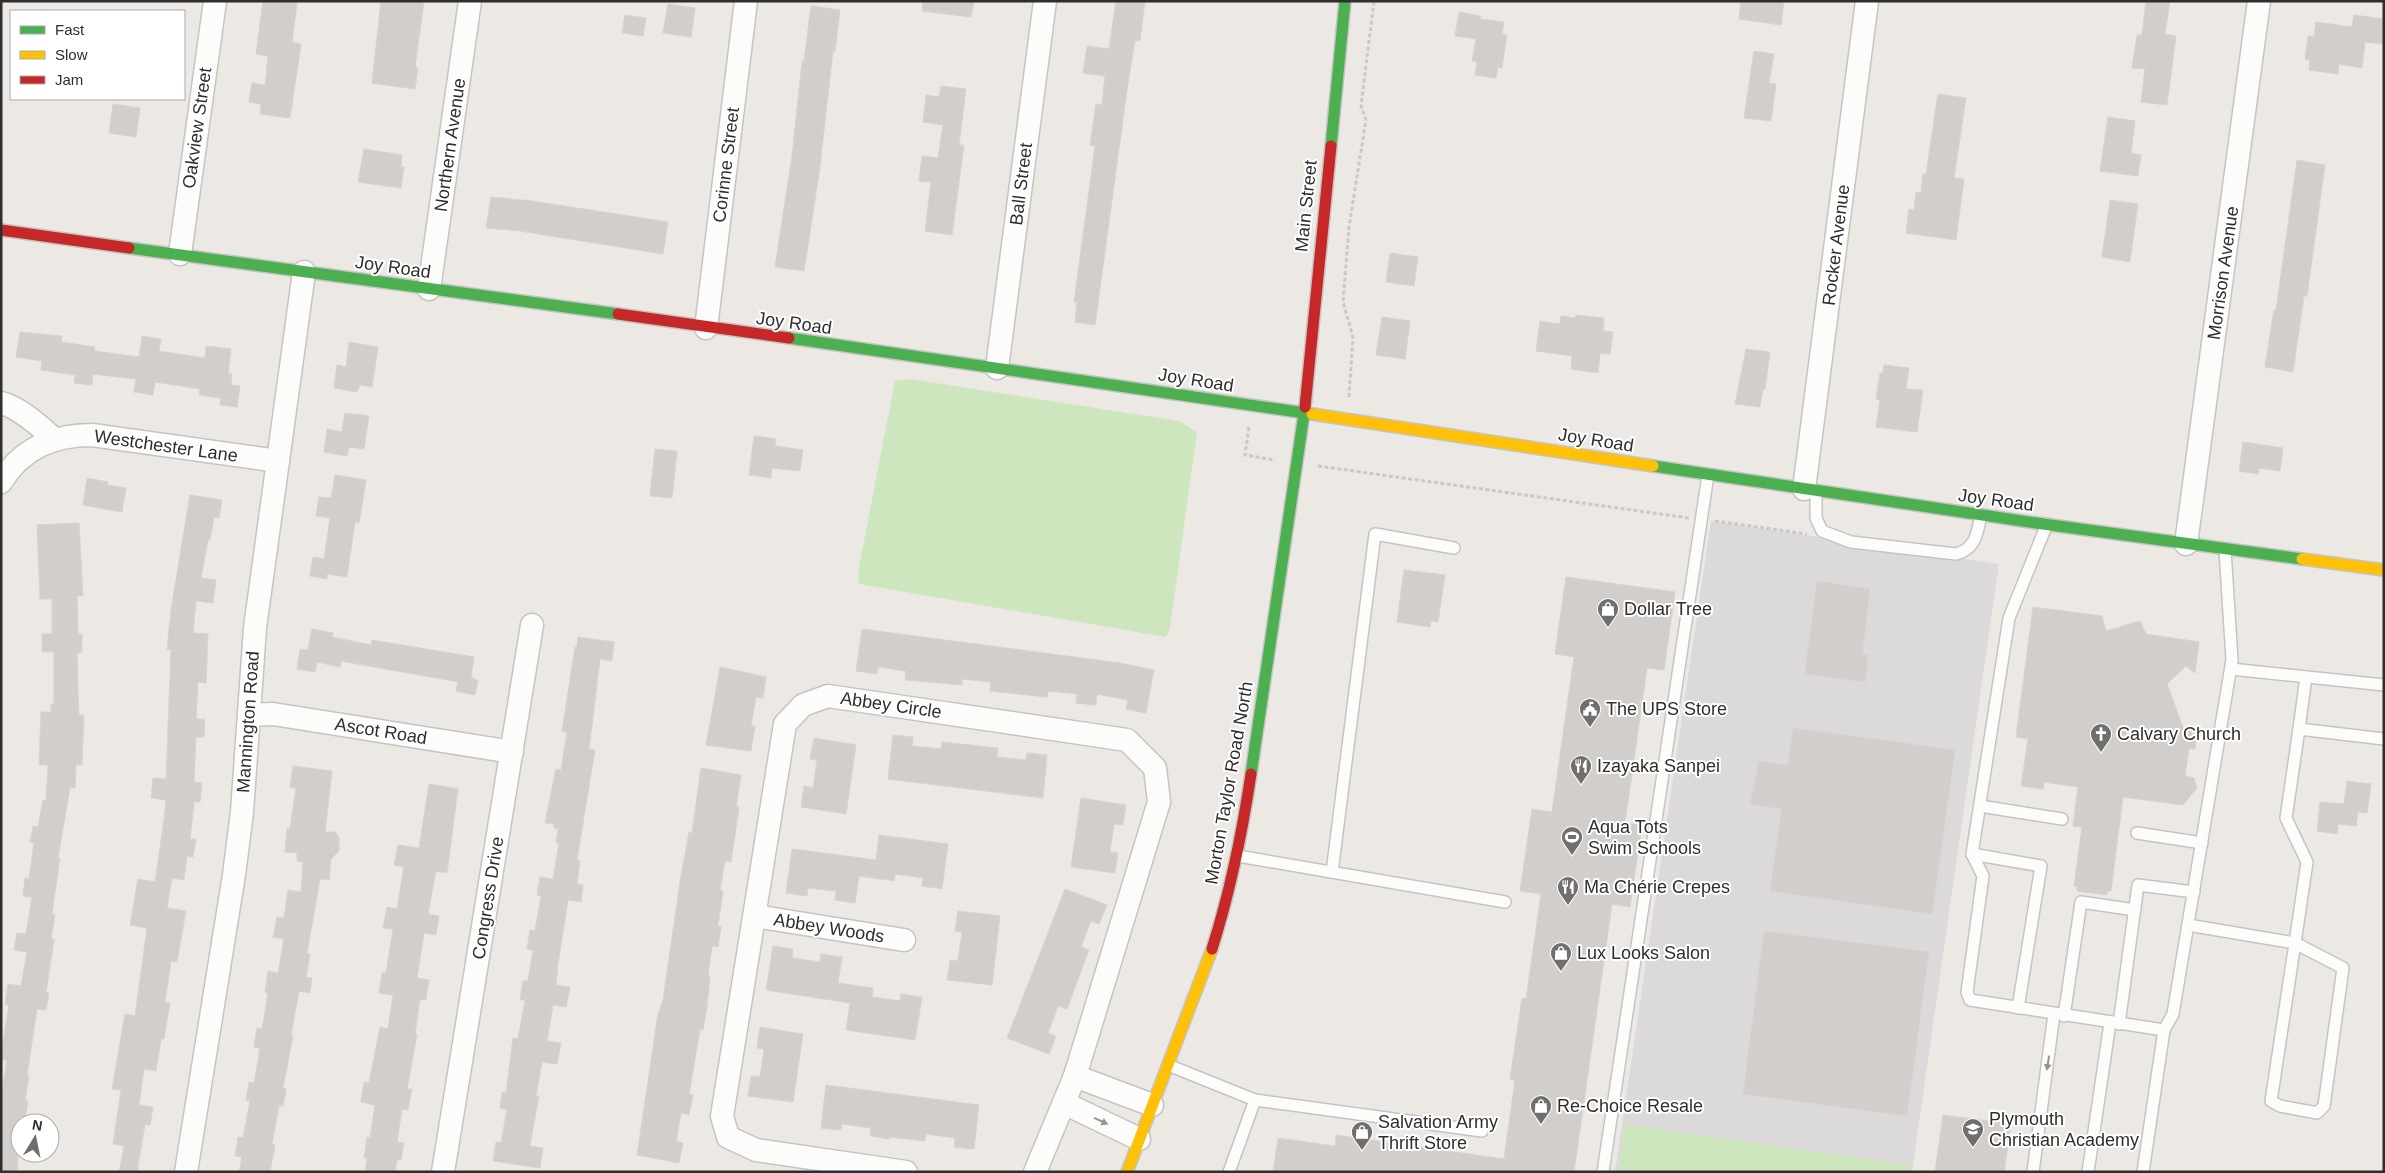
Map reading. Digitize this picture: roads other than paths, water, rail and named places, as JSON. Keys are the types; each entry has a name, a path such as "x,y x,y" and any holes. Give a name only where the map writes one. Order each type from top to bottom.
{"street":[{"name":"Oakview Street","path":"180,254 215,1"},
{"name":"Northern Avenue","path":"429,289 470,1"},
{"name":"Corinne Street","path":"706,328 746,1"},
{"name":"Ball Street","path":"997,368 1045,1"},
{"name":"Main Street","path":"1304,414 1345,1"},
{"name":"Rocker Avenue","path":"1810,490 1868,1"},
{"name":"Morrison Avenue","path":"2186,544 2259,1"},
{"name":"Joy Road","path":"1,230 997,368 1981,515 2225,550 2384,570"},
{"name":"Mannington Road","path":"186,1172 236,866 242,812 254,628 304,272"},
{"path":"1,403 9,405 38,424 54,439"},
{"name":"Morton Taylor Road North","path":"1127,1172 1209,959 1238,856 1304,414"},
{"name":"Westchester Lane","path":"1,482 20,458 36,446 54,439 73,435 92,435 278,461"},
{"name":"Congress Drive","path":"443,1172 532,625"},
{"name":"Abbey Circle","path":"906,1172 756,1150 728,1137 722,1116 785,724 802,705 828,696 1127,740 1155,768 1159,802 1075,1076 1035,1172"},
{"name":"Ascot Road","path":"249,715 273,714 512,752"},
{"name":"Abbey Woods","path":"754,916 904,940"},
{"path":"1075,1076 1152,1106"},
{"path":"1064,1103 1139,1138"}],"lane":[{"path":"1603,1172 1708,475"},
{"path":"1810,490 1816,518 1822,531 1835,538 1851,542 1956,554 1966,551 1972,546 1981,515"},
{"path":"2047,524 2009,618 1972,854 1983,876 1968,992 1970,1000 2164,1030"},
{"path":"1332,872 1375,534 1454,548"},
{"path":"2143,1172 2164,1030 2174,1014 2231,669 2225,550"},
{"path":"2231,669 2384,685"},
{"path":"2188,925 2295,943 2343,968 2324,1106 2317,1113 2280,1106 2270,1101 2295,943 2307,862 2286,818 2306,677"},
{"path":"2299,729 2384,739"},
{"path":"1980,806 2062,819"},
{"path":"2137,833 2202,843"},
{"path":"1972,854 2041,866 2018,1008"},
{"path":"1238,856 1505,902"},
{"path":"2088,1172 2138,885 2194,892"},
{"path":"2033,1172 2059,1015 2081,902 2135,910"},
{"path":"1167,1065 1255,1100 1482,1131"},
{"path":"1228,1172 1255,1100"}],"place":[{"name":"Dollar Tree","path":"1608,628"},
{"name":"The UPS Store","path":"1590,728"},
{"name":"Calvary Church","path":"2101,753"},
{"name":"Izayaka Sanpei","path":"1581,785"},
{"name":"Aqua Tots Swim Schools","path":"1572,856"},
{"name":"Ma Chérie Crepes","path":"1568,906"},
{"name":"Lux Looks Salon","path":"1561,972"},
{"name":"Re-Choice Resale","path":"1541,1125"},
{"name":"Plymouth Christian Academy","path":"1973,1148"},
{"name":"Salvation Army Thrift Store","path":"1362,1151"}]}
